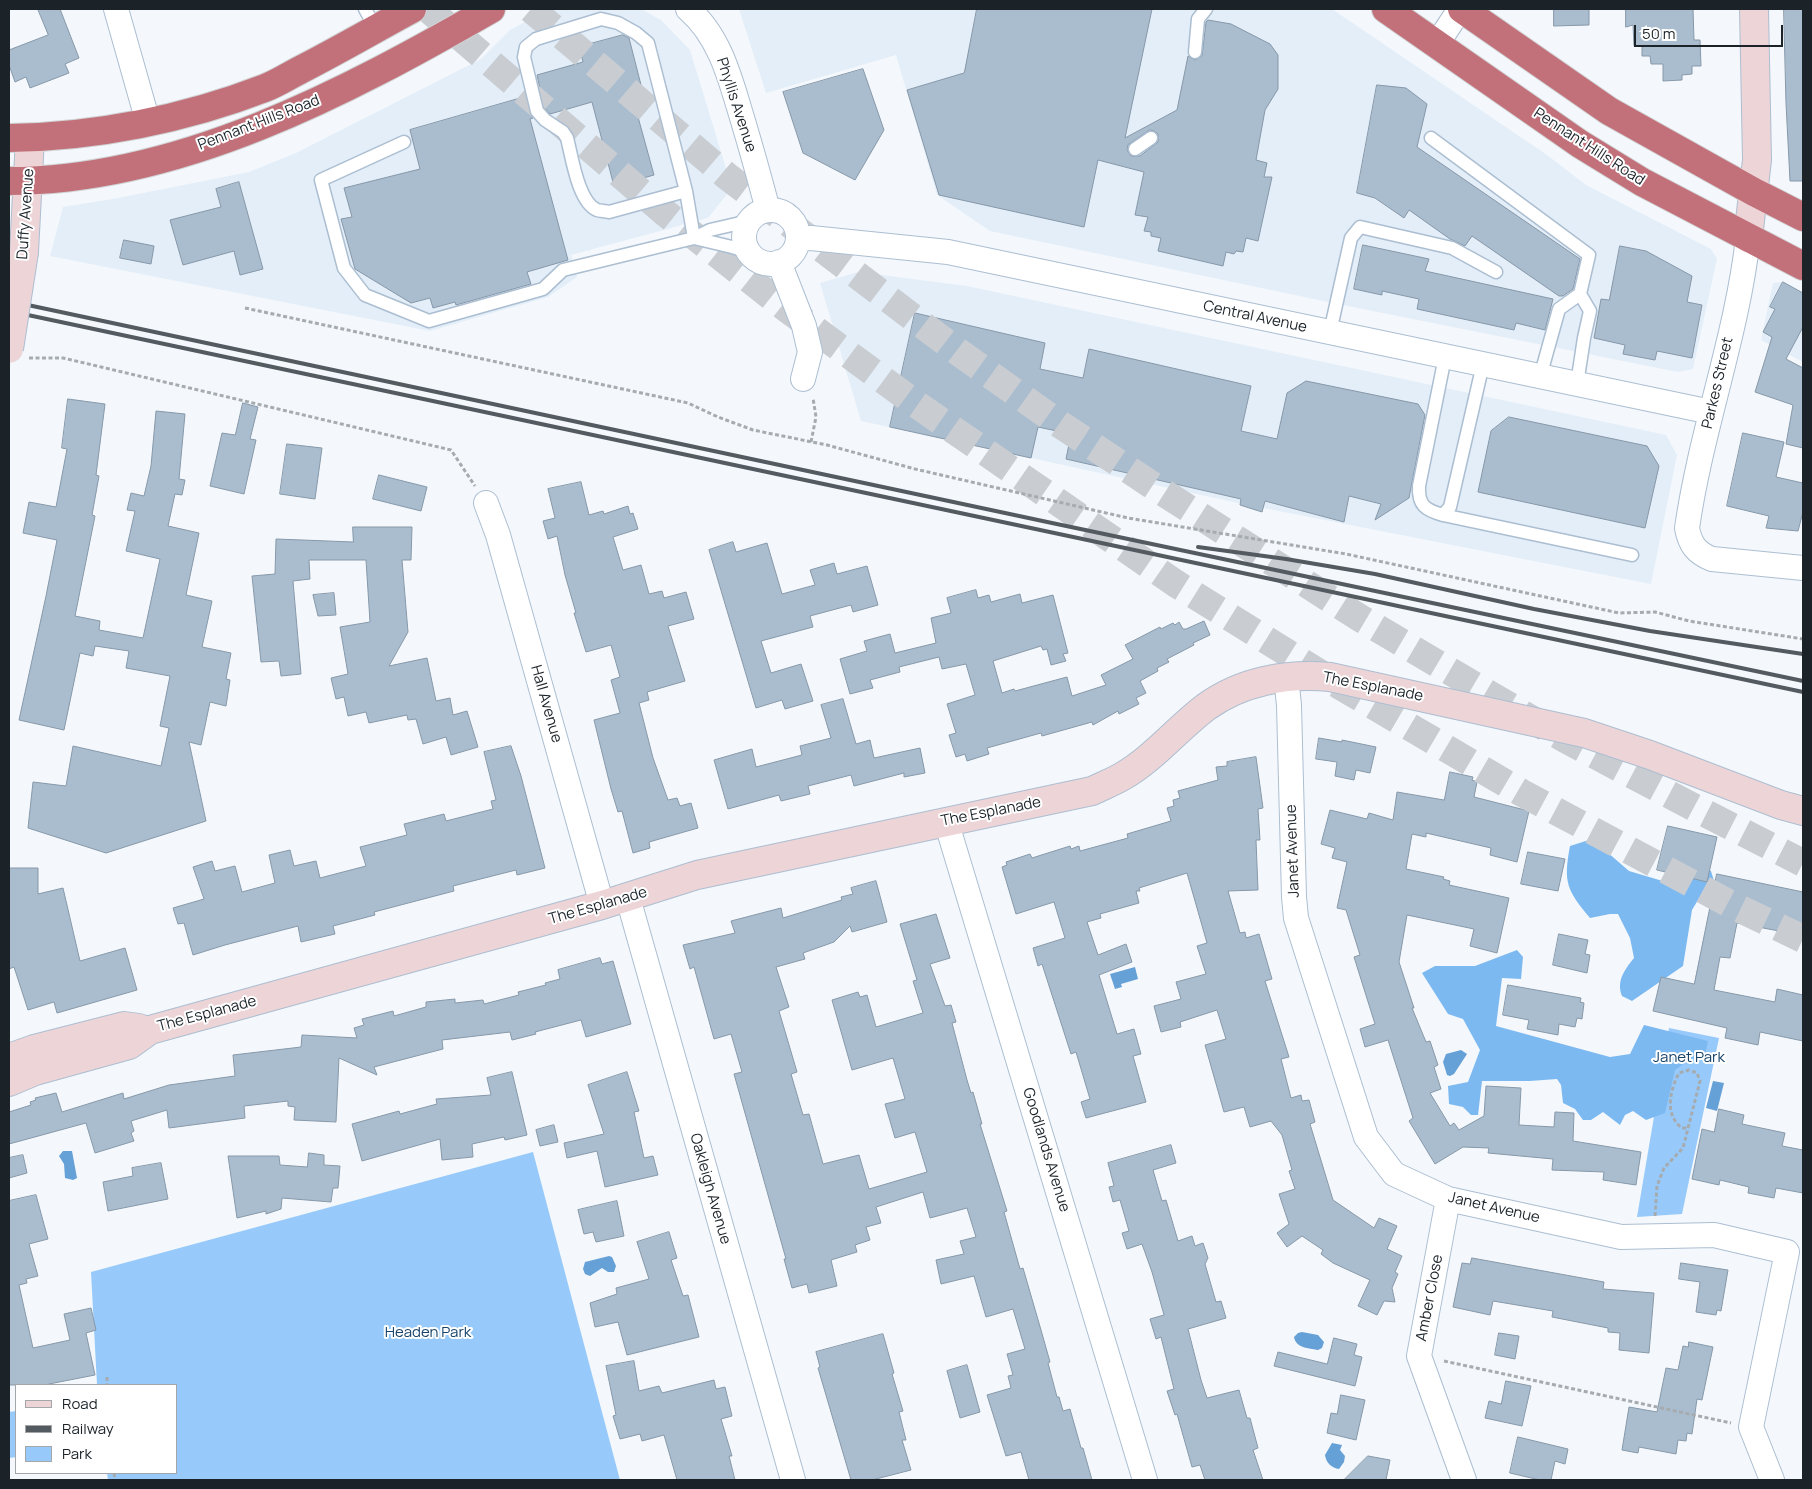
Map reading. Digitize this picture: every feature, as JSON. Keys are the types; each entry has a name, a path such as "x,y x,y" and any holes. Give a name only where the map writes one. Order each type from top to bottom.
{"highway":[{"name":"Pennant Hills Road","path":"20,138 93,131 148,122 203,108 266,88 371,19 412,9"},
{"name":"Pennant Hills Road","path":"18,181 117,169 152,161 223,140 275,120 344,88 491,9"},
{"name":"Pennant Hills Road","path":"1386,9 1580,144 1642,182 1803,266"},
{"path":"1461,9 1610,110 1754,192 1803,217"}],"main road":[{"path":"1748,238 1757,160 1754,9"},
{"name":"Duffy Avenue","path":"16,354 24,252 18,181 20,138"},
{"name":"The Esplanade","path":"9,1082 35,1071 129,1044 150,1030 602,906 697,875 1092,791 1133,769 1208,706 1228,694 1265,680 1308,675 1330,677 1584,733 1650,755 1781,805 1803,811"},
{"name":"The Esplanade","path":"9,1058 124,1026 150,1030"}],"street":[{"path":"116,9 148,122"},
{"name":"Phyllis Avenue","path":"688,9 694,14 716,44 729,77 758,173 758,216"},
{"path":"1437,44 1461,9"},
{"path":"776,210 789,218 794,224 798,239 792,253 779,262 771,264 763,262 749,252 744,237 745,229 758,216 776,210"},
{"name":"Central Avenue","path":"798,239 811,238 948,252 1711,412"},
{"name":"Parkes Street","path":"1748,238 1745,272 1711,412 1687,528 1689,539 1694,548 1707,557 1728,561 1803,568"},
{"path":"779,262 804,326 810,352 803,379"},
{"name":"Hall Avenue","path":"486,503 498,535 602,906"},
{"name":"Janet Avenue","path":"1286,677 1289,705 1296,918 1366,1137 1394,1174 1448,1199 1621,1237 1714,1235 1787,1252 1751,1427"},
{"name":"Goodlands Avenue","path":"946,821 1145,1480"},
{"name":"Oakleigh Avenue","path":"628,898 793,1480"},
{"name":"Amber Close","path":"1448,1199 1419,1356 1464,1480"},
{"path":"1751,1427 1772,1480"}],"lane":[{"path":"1195,52 1198,19 1206,9"},
{"path":"686,191 609,212 596,210 585,198 579,185 567,138 563,132 545,120 537,111 524,57 526,47 536,39 602,19 618,22 648,43 686,191 694,238"},
{"path":"1135,149 1151,138"},
{"path":"1431,138 1589,254 1580,294 1559,309 1540,377"},
{"path":"404,142 321,180 344,268 365,295 429,321 543,290 563,270 694,238 710,230 758,216"},
{"path":"1330,332 1351,238 1360,227 1452,248 1496,272"},
{"path":"694,238 732,246 749,252"},
{"path":"1577,384 1590,311 1580,294"},
{"path":"1445,356 1419,486 1418,498 1426,509 1442,515 1632,555"},
{"path":"1442,515 1450,507 1483,364"}],"path":[{"path":"246,308 688,402 718,417 753,430 811,442 915,469 1128,518 1346,554 1619,613 1654,612 1689,621 1803,639"},
{"path":"16,354 63,358 451,450 486,503"},
{"path":"803,379 813,398 816,417 811,442"},
{"path":"1657,1236 1655,1215 1657,1186 1664,1168 1683,1148 1700,1081 1697,1073 1689,1070 1679,1073 1674,1083 1670,1110 1676,1124 1682,1128 1688,1128"},
{"path":"1419,1356 1751,1427"},
{"path":"106,1377 107,1384"}],"shaded area":[{"path":"549,9 641,9 661,20 690,50 732,188 708,218 571,255 577,277 548,297 430,331 50,256 63,207 249,172 296,153 481,59 510,30"},
{"path":"739,9 1332,9 1547,155 1586,185 1711,249 1717,259 1693,369 1678,372 1328,302 990,231 937,195 896,55 766,93"},
{"path":"858,272 967,286 1666,435 1677,455 1651,584 1238,503 861,421 820,283"},
{"path":"1783,282 1803,293 1803,362 1761,340 1773,283"},
{"path":"1135,967 1138,979 1121,984 1122,987 1115,989 1110,974"},
{"path":"1461,1050 1467,1054 1454,1074 1447,1075 1443,1062 1446,1054"},
{"path":"1713,1081 1724,1083 1717,1111 1706,1108"},
{"path":"63,1151 72,1151 77,1178 73,1180 65,1178 64,1164 59,1156"},
{"path":"609,1256 612,1257 616,1266 614,1272 608,1272 602,1268 590,1276 585,1274 583,1269 585,1262"},
{"path":"1302,1332 1318,1335 1324,1342 1322,1348 1318,1350 1310,1349 1297,1343 1294,1337"},
{"path":"1332,1443 1342,1445 1340,1450 1345,1456 1344,1462 1339,1469 1330,1465 1325,1455"}],"green space":[{"path":"1592,839 1629,871 1666,882 1682,870 1702,866 1711,871 1715,884 1701,895 1692,910 1683,966 1632,1001 1622,996 1620,991 1622,976 1634,958 1630,938 1618,914 1590,918 1576,900 1567,878 1570,846"},
{"path":"1517,950 1523,957 1521,979 1502,978 1496,1026 1610,1057 1630,1054 1644,1025 1708,1041 1705,1056 1692,1058 1675,1070 1665,1113 1646,1120 1633,1111 1625,1115 1620,1125 1603,1112 1591,1120 1583,1120 1575,1109 1563,1103 1561,1085 1557,1079 1482,1081 1478,1115 1471,1115 1463,1107 1449,1104 1448,1086 1468,1082 1480,1050 1463,1019 1448,1014 1422,973 1435,966 1475,966"},
{"name":"Janet Park","path":"1669,1028 1719,1038 1682,1214 1637,1217"},
{"name":"Headen Park","path":"533,1152 620,1480 108,1480 107,1474 178,1474 178,1384 97,1384 91,1272"},
{"path":"15,1411 15,1457 9,1458 9,1412"}],"building":[{"path":"38,9 60,9 79,58 65,64 69,73 30,88 26,77 15,82 9,65 9,50 48,35"},
{"path":"977,9 1152,9 1125,138 1177,110 1188,56 1195,60 1202,56 1206,22 1208,20 1231,24 1270,44 1278,55 1278,89 1265,110 1256,160 1267,163 1264,177 1272,177 1258,241 1246,238 1243,252 1236,251 1234,254 1226,252 1223,266 1158,251 1161,238 1151,236 1151,232 1144,231 1148,217 1135,215 1144,172 1098,160 1084,227 939,195 907,90 964,73","holes":["1150,130 1158,134 1158,142 1140,156 1131,156 1127,150 1128,145"]},
{"path":"1554,9 1589,9 1589,25 1554,26"},
{"path":"1626,9 1693,9 1694,40 1700,40 1701,66 1692,66 1692,74 1682,75 1682,80 1663,81 1663,64 1651,64 1650,56 1642,56 1642,46 1634,46 1633,25 1626,27"},
{"path":"1784,9 1803,9 1803,181 1790,181"},
{"path":"623,35 629,38 641,85 630,88 654,175 614,186 592,102 550,114 544,107 537,75 583,62 579,47"},
{"path":"863,69 884,130 855,180 803,153 783,92"},
{"path":"1377,85 1406,88 1427,104 1417,147 1580,259 1573,289 1563,296 1559,296 1472,236 1465,246 1450,239 1409,210 1404,218 1375,198 1357,193"},
{"path":"525,97 529,113 533,118 530,119 568,260 527,272 531,284 456,305 455,302 433,308 430,298 411,303 355,269 341,219 352,217 344,188 420,169 410,130"},
{"path":"239,182 263,269 240,275 234,251 183,265 170,220 221,207 216,189"},
{"path":"124,240 154,246 151,264 120,258"},
{"path":"1363,245 1429,259 1425,271 1553,299 1545,330 1516,323 1514,330 1417,309 1419,299 1382,291 1382,295 1354,289"},
{"path":"1620,246 1646,251 1692,276 1687,302 1702,305 1692,358 1657,351 1655,360 1623,354 1625,345 1594,338 1601,299 1609,300"},
{"path":"1783,282 1803,293 1803,327 1786,359 1803,368 1803,448 1786,444 1793,405 1755,392 1772,337 1763,332 1775,309 1770,307"},
{"path":"915,313 1045,343 1040,369 1083,378 1089,349 1251,386 1241,431 1277,439 1287,393 1306,381 1418,404 1425,415 1409,498 1375,520 1381,504 1349,496 1344,522 1265,501 1262,512 1240,505 1241,499 1066,459 1071,434 1038,427 1031,458 890,427"},
{"path":"68,399 105,404 96,475 99,476 92,515 95,516 75,616 100,621 99,630 143,638 160,559 126,551 135,511 127,510 131,493 144,496 151,466 156,411 185,414 179,479 185,480 182,495 175,494 168,526 199,533 186,595 212,601 202,647 231,653 226,679 230,680 226,706 210,702 201,745 189,742 206,821 106,853 28,828 33,782 66,786 73,746 161,766 169,728 160,726 170,676 126,668 129,651 95,646 93,656 80,653 64,730 19,720 57,540 23,533 29,502 56,507 67,449 62,448"},
{"path":"243,403 258,407 250,439 256,440 244,494 210,486 222,433 235,435"},
{"path":"1509,417 1647,446 1659,466 1645,528 1478,492 1491,431"},
{"path":"1743,433 1784,442 1776,477 1803,483 1803,512 1798,531 1766,528 1769,516 1727,506"},
{"path":"287,444 322,448 315,499 280,494"},
{"path":"379,475 427,487 421,511 373,499"},
{"path":"581,482 589,515 603,511 604,514 628,506 630,514 633,513 638,529 613,537 623,570 641,565 649,594 662,591 664,598 686,592 694,619 668,626 685,681 647,692 649,700 639,703 653,758 668,800 677,798 680,806 691,803 698,828 649,842 650,848 633,853 622,811 618,812 611,789 594,720 620,713 611,680 620,677 611,645 586,652 574,613 576,613 565,575 557,536 548,539 543,521 555,518 548,489"},
{"path":"353,527 412,527 411,560 402,560 408,632 389,666 427,658 436,701 450,698 453,715 467,711 478,747 451,755 446,737 423,744 416,719 408,720 407,715 369,723 366,712 348,716 344,697 336,699 331,678 348,674 340,627 370,622 366,560 309,560 310,579 293,581 301,674 281,676 279,661 261,662 252,576 275,574 276,539 353,542"},
{"path":"733,542 736,552 767,543 782,594 815,585 810,570 834,563 837,574 867,566 878,605 853,612 851,605 810,616 813,627 761,641 771,673 801,664 813,701 785,709 782,700 756,708 709,550"},
{"path":"976,590 978,598 989,595 991,602 1020,594 1022,603 1053,595 1068,653 1063,654 1066,661 1051,665 1047,649 1043,650 1041,646 993,661 1002,693 1067,677 1072,696 1106,685 1101,675 1133,659 1125,645 1160,627 1161,629 1179,622 1183,629 1186,629 1204,621 1210,635 1167,659 1169,662 1157,668 1158,671 1140,681 1146,693 1136,698 1139,704 1119,714 1118,711 1093,725 1092,722 1042,736 1041,733 987,748 989,754 967,761 965,754 956,757 949,735 956,733 947,704 975,695 966,664 942,669 939,657 899,667 900,672 870,680 873,688 850,694 840,659 867,651 864,641 890,634 895,653 936,643 931,618 951,613 947,598"},
{"path":"334,593 336,615 318,616 313,595"},
{"path":"843,699 856,744 870,740 874,758 920,748 925,773 904,777 904,773 854,786 851,775 808,786 810,794 781,801 779,795 728,809 714,760 752,749 756,767 802,755 800,746 831,738 821,705"},
{"path":"1319,738 1342,742 1342,740 1376,747 1370,773 1356,770 1354,780 1335,776 1337,762 1316,759"},
{"path":"511,746 521,776 545,868 517,875 516,870 453,886 454,891 374,912 375,915 333,926 335,934 301,942 298,926 193,955 184,923 178,924 173,908 204,899 193,867 212,861 215,871 235,866 242,892 275,883 269,855 290,850 294,866 316,861 320,878 366,866 360,847 407,835 404,824 444,814 446,821 493,809 491,801 496,800 484,752"},
{"path":"1256,757 1263,808 1258,809 1260,840 1256,840 1258,890 1228,891 1240,933 1245,932 1246,938 1259,934 1272,979 1265,981 1289,1057 1281,1059 1291,1098 1301,1095 1302,1101 1309,1100 1315,1122 1310,1124 1333,1200 1374,1228 1379,1218 1397,1226 1387,1249 1402,1256 1395,1272 1398,1274 1392,1288 1395,1302 1384,1301 1377,1315 1358,1306 1370,1280 1333,1263 1321,1254 1323,1250 1302,1236 1287,1247 1277,1233 1289,1224 1279,1194 1295,1189 1289,1171 1292,1170 1282,1135 1271,1121 1250,1127 1244,1107 1224,1112 1205,1045 1226,1039 1217,1010 1180,1022 1181,1027 1161,1032 1154,1006 1181,999 1176,982 1206,974 1197,946 1207,943 1187,873 1139,888 1140,891 1136,891 1139,903 1100,914 1101,918 1087,922 1098,955 1126,944 1132,962 1099,975 1117,1034 1134,1029 1141,1054 1133,1056 1146,1102 1086,1118 1081,1102 1090,1099 1076,1052 1071,1054 1042,964 1038,966 1033,948 1065,938 1054,902 1016,914 1002,867 1007,865 1006,862 1030,854 1032,858 1070,846 1071,849 1079,846 1080,851 1128,838 1127,834 1171,821 1167,808 1174,806 1173,800 1180,798 1178,791 1218,780 1216,767 1227,766 1227,762"},
{"path":"1450,772 1473,777 1472,780 1477,782 1474,797 1529,811 1517,862 1490,855 1491,848 1426,833 1426,837 1412,834 1406,869 1444,877 1443,879 1450,881 1449,885 1509,898 1497,953 1470,946 1474,929 1407,915 1399,962 1414,1008 1412,1008 1426,1042 1430,1041 1438,1065 1434,1067 1441,1089 1430,1093 1450,1126 1454,1123 1459,1130 1484,1116 1486,1086 1521,1088 1519,1125 1554,1127 1555,1112 1574,1113 1573,1141 1641,1152 1636,1185 1603,1180 1604,1172 1552,1170 1553,1159 1488,1153 1489,1148 1463,1147 1435,1164 1409,1121 1413,1118 1388,1040 1365,1047 1360,1029 1375,1024 1354,957 1360,955 1346,910 1337,908 1347,862 1332,858 1335,848 1321,844 1330,810 1367,819 1369,813 1393,820 1397,792 1444,800"},
{"path":"1668,826 1717,837 1707,882 1657,870"},
{"path":"1528,852 1565,859 1558,891 1521,884"},
{"path":"9,868 38,868 38,894 63,888 80,961 125,948 137,990 57,1013 54,1002 28,1010 14,967 9,969"},
{"path":"1717,874 1803,892 1803,936 1737,923 1730,958 1720,957 1714,990 1775,1002 1777,989 1803,995 1803,1041 1760,1032 1758,1045 1725,1038 1727,1028 1653,1011 1661,977 1694,984"},
{"path":"876,881 887,922 852,932 850,926 834,942 803,953 805,959 776,967 789,1007 779,1011 797,1072 791,1074 803,1115 809,1114 823,1164 859,1155 869,1189 927,1172 915,1132 895,1138 885,1104 905,1099 893,1058 852,1070 832,1000 858,992 860,997 867,995 876,1027 923,1013 913,981 917,980 900,924 936,914 950,958 930,964 945,1006 951,1005 956,1022 952,1023 967,1080 971,1093 973,1092 982,1124 980,1124 1007,1211 1004,1212 1020,1269 1023,1268 1041,1330 1057,1397 1059,1397 1063,1411 1070,1409 1092,1480 1029,1480 1021,1452 1006,1456 987,1395 1011,1388 1008,1376 1013,1375 1007,1354 1025,1349 1013,1309 986,1317 974,1276 941,1284 936,1260 964,1254 960,1241 976,1237 967,1208 930,1218 923,1192 876,1207 881,1223 866,1227 870,1240 855,1245 857,1252 831,1260 837,1286 809,1293 807,1284 792,1288 784,1259 786,1259 734,1074 742,1072 731,1034 714,1039 694,967 690,969 683,945 735,933 731,921 781,908 783,918 842,900 841,897 853,894 851,888"},
{"path":"1559,934 1588,940 1585,954 1590,955 1587,973 1553,965"},
{"path":"600,958 602,964 613,961 631,1024 586,1037 581,1020 512,1040 510,1032 442,1040 443,1049 374,1067 377,1075 339,1058 336,1122 294,1120 295,1107 288,1106 288,1101 244,1106 245,1118 169,1128 167,1110 131,1121 134,1131 131,1133 134,1141 95,1153 86,1123 9,1144 9,1112 31,1105 30,1102 36,1100 35,1098 56,1093 62,1112 123,1093 124,1099 169,1085 235,1076 233,1055 301,1047 302,1035 357,1038 354,1028 364,1025 362,1019 393,1011 394,1016 426,1007 426,1002 455,999 455,1003 483,1000 484,1004 519,995 518,992 546,985 545,983 560,979 558,970"},
{"path":"1508,985 1581,998 1580,1002 1584,1003 1582,1019 1577,1018 1575,1027 1559,1024 1558,1035 1527,1029 1529,1020 1503,1015"},
{"path":"512,1072 527,1135 505,1140 504,1137 472,1144 473,1157 442,1160 440,1139 362,1161 352,1124 399,1111 400,1114 437,1104 436,1099 491,1095 487,1078"},
{"path":"627,1072 639,1111 634,1112 644,1158 653,1156 658,1175 605,1187 597,1151 567,1158 564,1143 604,1134 588,1085"},
{"path":"1719,1109 1744,1115 1742,1124 1785,1133 1782,1146 1803,1150 1803,1193 1776,1188 1774,1198 1748,1193 1749,1187 1720,1180 1719,1185 1692,1179 1702,1129 1714,1132"},
{"path":"554,1125 558,1142 540,1146 536,1130"},
{"path":"1171,1145 1176,1163 1153,1170 1162,1201 1166,1200 1178,1241 1192,1236 1195,1246 1203,1243 1208,1258 1205,1264 1216,1302 1221,1301 1226,1318 1188,1329 1201,1380 1207,1398 1239,1390 1247,1418 1250,1418 1258,1448 1253,1450 1263,1480 1205,1480 1200,1465 1192,1467 1177,1414 1175,1415 1167,1391 1174,1389 1161,1337 1156,1339 1150,1319 1164,1315 1152,1272 1142,1244 1127,1249 1122,1233 1129,1231 1120,1200 1113,1202 1109,1187 1114,1186 1108,1163"},
{"path":"309,1153 324,1155 324,1165 340,1166 338,1188 333,1188 331,1202 282,1198 281,1209 266,1214 266,1211 237,1218 228,1156 279,1156 280,1165 307,1167"},
{"path":"23,1155 27,1173 9,1178 9,1158"},
{"path":"161,1163 168,1199 108,1211 103,1182 133,1176 132,1168"},
{"path":"36,1195 48,1239 29,1244 38,1276 26,1279 27,1283 19,1285 33,1348 70,1340 64,1314 91,1308 96,1330 86,1333 95,1375 49,1384 9,1385 9,1201"},
{"path":"617,1201 624,1236 596,1242 593,1232 584,1234 578,1210"},
{"path":"669,1232 677,1258 671,1260 683,1296 688,1295 699,1337 627,1355 618,1322 595,1327 590,1303 617,1294 616,1288 649,1279 637,1242"},
{"path":"1472,1258 1604,1282 1603,1289 1654,1293 1649,1353 1619,1350 1620,1333 1608,1332 1608,1328 1552,1317 1553,1311 1493,1301 1490,1315 1453,1307 1462,1263 1470,1264"},
{"path":"1681,1263 1728,1270 1721,1311 1717,1310 1716,1315 1696,1312 1700,1282 1679,1279"},
{"path":"1499,1333 1519,1336 1515,1359 1495,1355"},
{"path":"883,1334 903,1411 899,1412 906,1440 902,1440 911,1470 872,1480 851,1480 818,1368 820,1367 816,1352"},
{"path":"1334,1338 1357,1344 1354,1355 1362,1357 1355,1386 1274,1366 1278,1352 1327,1364"},
{"path":"1689,1342 1713,1347 1702,1400 1697,1399 1692,1434 1687,1433 1686,1441 1678,1440 1676,1454 1639,1447 1638,1453 1622,1450 1629,1407 1657,1412 1666,1368 1678,1370 1683,1346 1688,1347"},
{"path":"634,1361 639,1391 659,1386 662,1393 714,1380 716,1389 725,1387 732,1416 721,1419 732,1456 729,1456 735,1480 677,1480 664,1435 642,1441 640,1434 620,1439 613,1416 616,1415 606,1366"},
{"path":"967,1365 980,1412 960,1418 947,1371"},
{"path":"1506,1381 1531,1386 1522,1426 1485,1418 1489,1401 1501,1404"},
{"path":"1341,1395 1365,1400 1356,1440 1327,1433 1331,1413 1337,1414"},
{"path":"1518,1437 1568,1449 1565,1464 1555,1461 1551,1480 1540,1480 1510,1473"},
{"path":"1368,1456 1390,1460 1386,1480 1344,1480"}],"tunnel":[{"path":"428,9 664,212 787,309 916,404 1175,583 1342,687 1522,793 1732,905 1803,939"},
{"path":"531,9 728,177 957,351 1061,425 1360,618 1565,739 1803,863"}],"railway":[{"path":"9,301 1803,681"},
{"path":"9,311 1803,692"},
{"path":"1198,547 1375,574 1534,609 1650,631 1803,654"}]}
